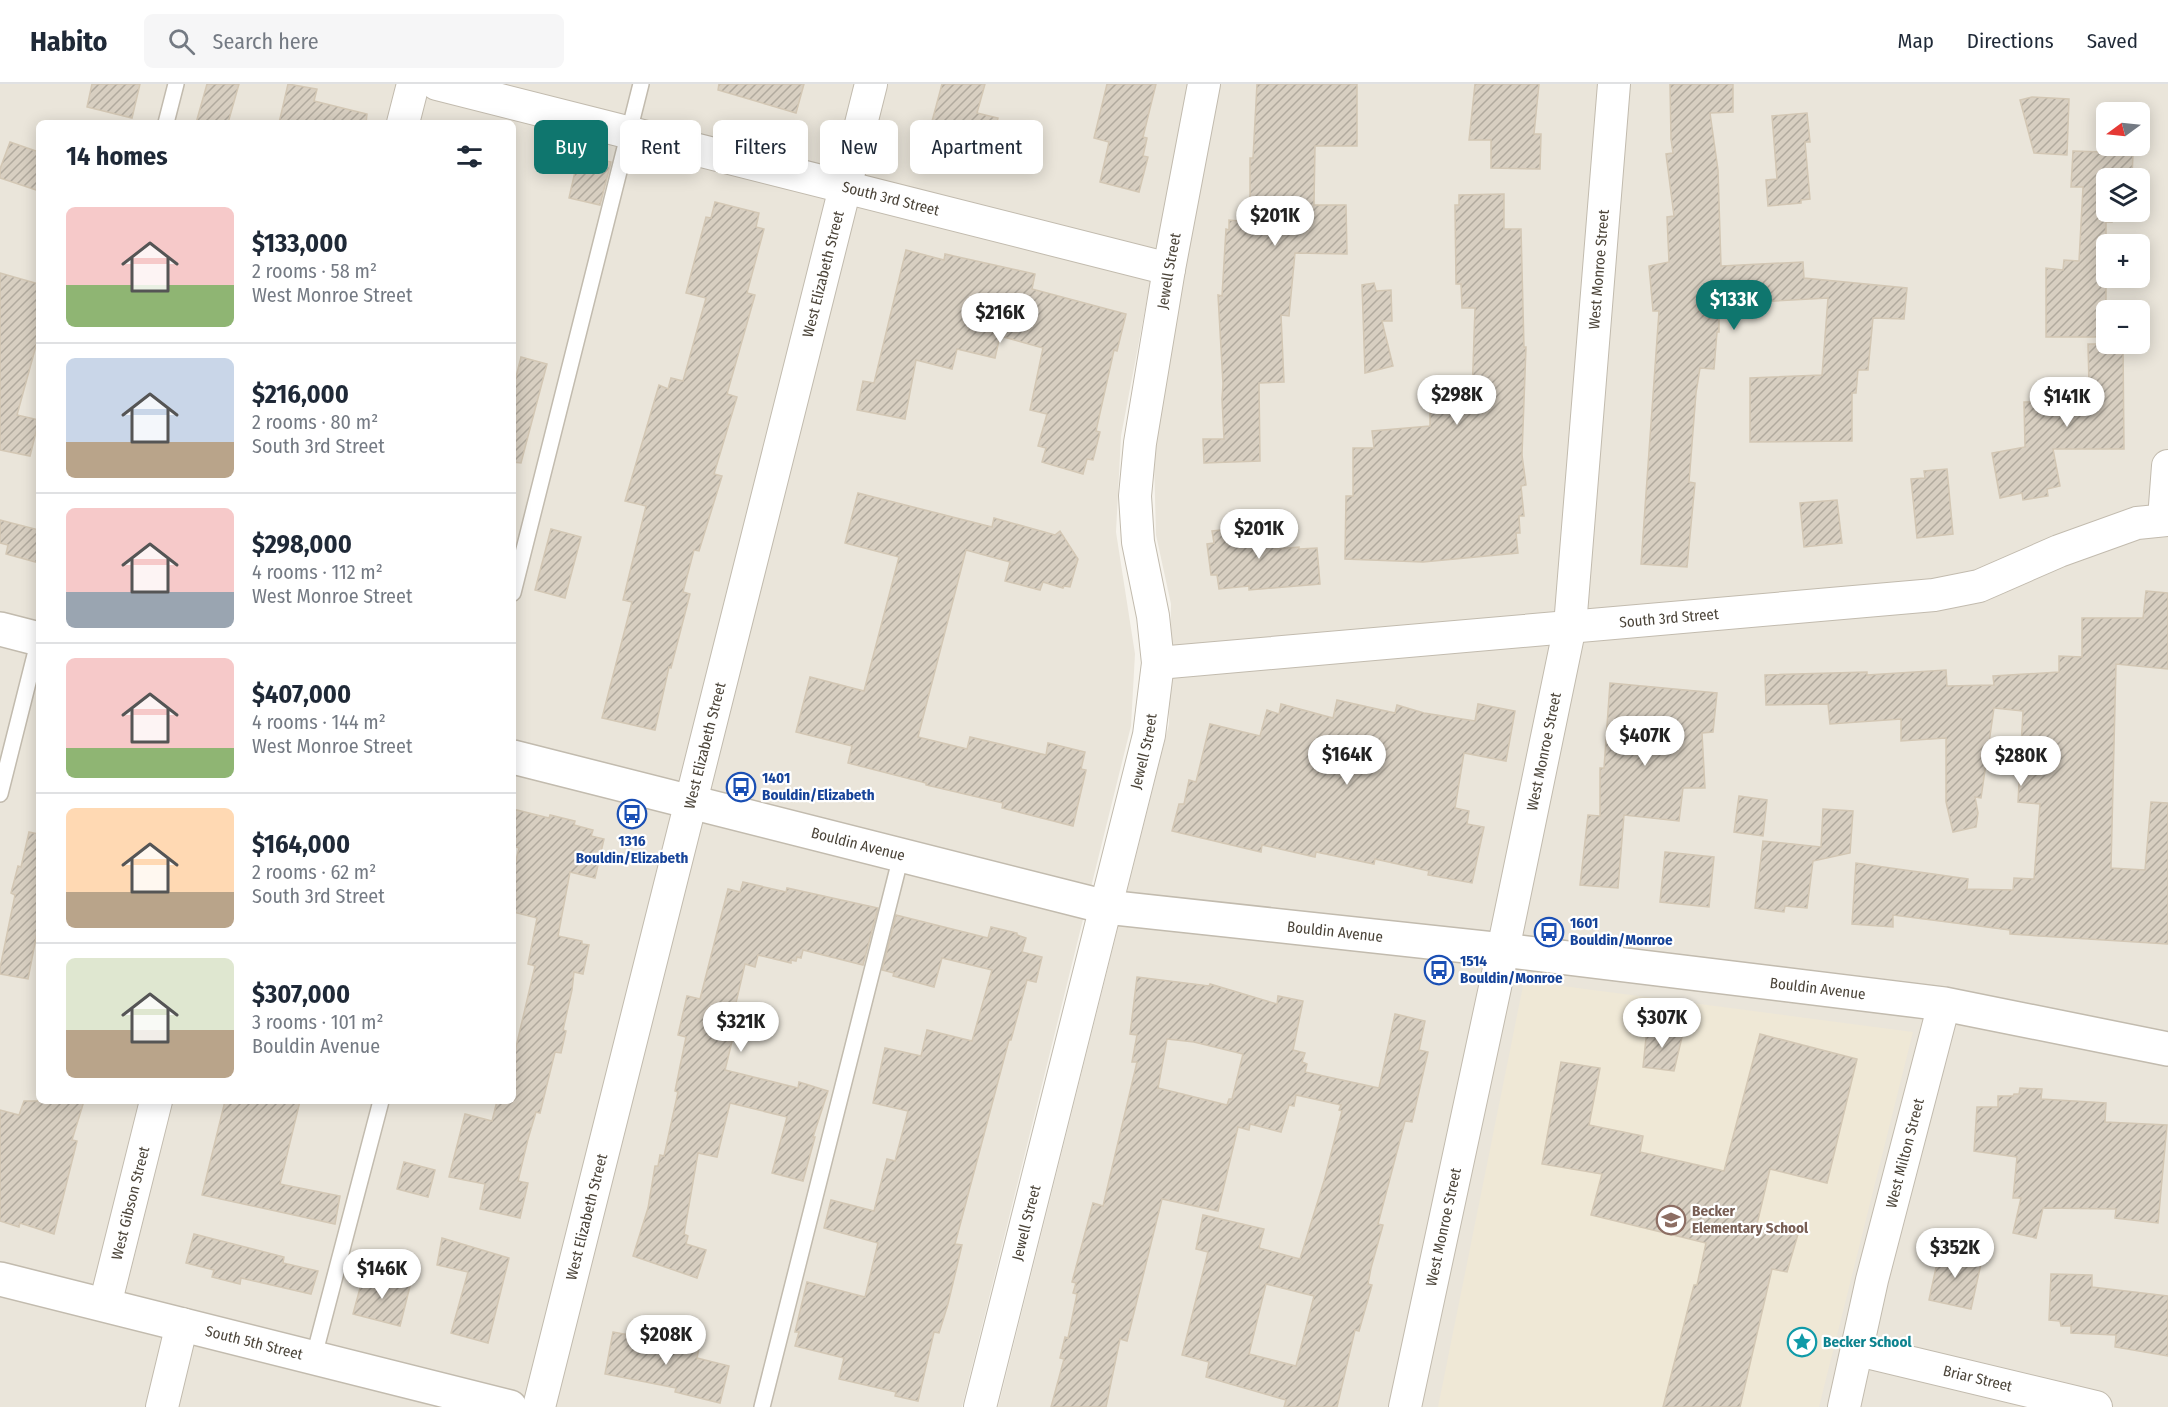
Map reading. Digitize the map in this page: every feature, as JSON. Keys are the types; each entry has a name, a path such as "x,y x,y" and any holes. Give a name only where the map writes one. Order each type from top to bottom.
{"street":[{"path":"404,120 413,84"},
{"name":"South 3rd Street","path":"437,84 620,132"},
{"name":"West Elizabeth Street","path":"539,1407 871,84"},
{"name":"Jewell Street","path":"980,1407 1149,735 1158,663 1153,616 1137,542 1136,495 1140,443 1169,269 1204,84"},
{"name":"West Monroe Street","path":"1405,1407 1570,626 1614,84"},
{"name":"South 3rd Street","path":"701,152 1169,269"},
{"path":"2166,520 2168,466"},
{"name":"South 3rd Street","path":"1158,663 1934,595 1979,586 2109,532 2137,523 2166,520"},
{"path":"0,629 36,638"},
{"name":"Bouldin Avenue","path":"516,758 1106,907 1503,950 1944,1004 2168,1049"},
{"name":"West Milton Street","path":"1844,1407 1872,1280 1944,1004"},
{"name":"West Gibson Street","path":"105,1305 155,1104"},
{"name":"South 5th Street","path":"0,1279 510,1407"},
{"path":"162,1407 182,1324"},
{"name":"Briar Street","path":"1858,1350 2096,1407"}],"lane":[{"path":"167,120 176,84"},
{"path":"632,120 641,84"},
{"path":"516,581 620,170"},
{"path":"0,794 36,651"},
{"path":"762,1407 901,856"},
{"path":"314,1356 380,1104"}],"shaded area":[{"path":"0,84 1188,84 1121,436 1116,532 1135,654 1131,726 962,1407 0,1407"},
{"path":"1213,84 2168,84 2168,1407 998,1407 1169,724 1171,604 1156,535 1154,459"},
{"name":"Becker Elementary School","path":"1524,981 1913,1032 1819,1407 1438,1407"}],"building":[{"path":"92,84 140,84 132,118 87,107"},
{"path":"207,84 239,84 229,120 197,120"},
{"path":"288,84 317,89 314,101 367,114 366,120 280,120"},
{"path":"719,84 804,84 796,113 718,90"},
{"path":"942,84 985,84 977,113 998,118 998,120 932,120"},
{"path":"1107,84 1156,84 1143,137 1147,138 1143,156 1148,157 1139,192 1100,182 1109,142 1094,138"},
{"path":"1257,84 1357,84 1357,146 1315,146 1314,205 1346,205 1347,254 1295,253 1289,316 1281,315 1284,382 1259,383 1260,461 1204,463 1203,439 1224,439 1218,295 1222,296 1226,229 1229,230 1229,220 1250,222 1250,158 1253,158"},
{"path":"1475,84 1539,84 1534,134 1541,134 1540,169 1491,168 1491,140 1469,140"},
{"path":"1670,84 1733,84 1733,112 1710,113 1718,170 1721,266 1803,262 1804,278 1907,288 1904,319 1873,318 1868,370 1858,370 1856,393 1852,393 1852,441 1750,442 1750,378 1822,375 1828,298 1719,304 1719,332 1717,332 1714,369 1700,368 1696,393 1689,482 1695,483 1687,567 1641,564 1659,311 1653,311 1649,266 1669,262 1667,217 1674,216 1666,154 1673,153"},
{"path":"2032,97 2069,99 2067,155 2034,153 2020,100"},
{"path":"1807,113 1810,142 1805,142 1810,199 1801,200 1801,203 1768,206 1766,180 1777,179 1772,116"},
{"path":"10,142 36,151 36,190 0,178 0,169"},
{"path":"2073,151 2096,152 2096,156 2133,156 2132,168 2096,168 2096,222 2106,222 2106,234 2096,234 2096,288 2106,288 2106,300 2096,300 2096,337 2046,337 2046,268 2063,270 2064,260 2079,261 2083,187 2071,187"},
{"path":"574,174 608,174 600,205 569,198"},
{"path":"1504,194 1504,229 1521,229 1524,347 1526,347 1522,455 1526,485 1521,486 1524,516 1519,516 1520,533 1516,533 1518,553 1423,562 1345,559 1346,496 1353,496 1353,448 1374,448 1372,431 1430,426 1430,394 1472,396 1475,308 1462,308 1461,284 1456,284 1455,205 1459,205 1459,195"},
{"path":"715,202 759,213 756,227 764,229 747,293 755,295 727,394 737,397 714,474 722,476 699,551 694,550 683,592 690,594 671,668 669,667 655,730 602,718 632,602 623,600 646,506 625,501 659,385 668,389 671,378 683,381 706,298 686,293 706,217 711,218"},
{"path":"906,250 944,260 945,254 1035,274 1032,289 1126,314 1117,351 1114,350 1096,431 1100,432 1093,460 1087,459 1083,474 1042,462 1046,448 1038,446 1047,414 1030,410 1043,348 1000,336 995,358 957,349 952,369 916,360 905,419 857,410 863,381 874,383"},
{"path":"0,273 36,283 36,346 17,415 36,419 36,432 30,456 0,450"},
{"path":"1374,283 1376,291 1391,290 1392,321 1382,321 1393,366 1365,373 1362,285"},
{"path":"2088,344 2096,344 2096,354 2123,354 2124,449 2053,449 2060,486 2047,489 2048,496 2023,500 2022,493 2000,498 1992,453 2025,447 2024,402 2081,400 2081,386 2089,386"},
{"path":"521,357 547,364 521,463 516,462 516,377"},
{"path":"1947,469 1953,534 1917,538 1911,479 1925,478 1924,471"},
{"path":"858,493 992,527 994,518 1055,535 1060,531 1078,559 1070,587 1064,586 1063,588 1043,582 1040,590 1005,581 1010,562 966,550 918,737 967,749 970,737 1046,755 1048,743 1085,752 1081,769 1086,770 1073,826 1002,808 1003,803 926,785 926,783 848,763 852,746 796,732 810,677 864,691 899,557 845,543"},
{"path":"1837,500 1842,543 1804,547 1800,503"},
{"path":"0,520 36,529 36,562 6,554 8,545 0,543"},
{"path":"1272,522 1275,549 1317,548 1320,584 1249,590 1249,586 1219,589 1217,575 1211,575 1207,544 1214,543 1212,531 1222,530 1222,527"},
{"path":"551,529 581,537 565,598 535,590"},
{"path":"2146,591 2168,593 2168,669 2116,664 2111,868 2145,870 2151,802 2168,803 2168,944 2010,934 2010,930 1893,915 1893,927 1852,924 1856,863 1968,879 1967,889 2013,890 2014,878 2034,879 2040,804 2018,802 2023,711 1994,708 1981,798 1975,797 1978,813 1976,827 1953,832 1946,802 1946,738 1901,741 1901,719 1830,724 1828,704 1766,705 1765,675 1867,672 1867,675 1946,670 1947,686 1994,685 1993,676 2059,672 2059,656 2082,657 2082,618 2143,618"},
{"path":"1610,683 1717,693 1713,732 1702,733 1705,788 1683,788 1679,821 1624,815 1618,888 1580,885 1588,815 1600,816 1600,768 1604,768"},
{"path":"1337,700 1395,713 1397,705 1424,713 1475,721 1478,704 1515,711 1506,761 1464,753 1455,808 1469,811 1467,824 1484,827 1472,883 1428,875 1429,871 1375,859 1374,864 1316,852 1315,857 1262,845 1261,852 1172,831 1179,804 1184,804 1189,780 1196,782 1210,724 1260,736 1267,710 1279,714 1281,704 1333,718"},
{"path":"1739,796 1767,800 1763,836 1734,832"},
{"path":"1823,809 1853,811 1850,853 1813,861 1807,908 1785,906 1784,912 1755,908 1763,841 1821,847"},
{"path":"516,810 549,818 550,815 575,821 574,825 593,830 591,836 604,839 595,878 570,872 558,936 582,941 582,944 589,945 583,974 574,972 561,1053 555,1052 540,1113 536,1112 528,1139 518,1181 528,1183 520,1218 480,1209 485,1184 449,1177 465,1114 492,1121 496,1104 516,1104 516,1047 535,966 528,964 537,918 516,913 516,860 519,848 516,847"},
{"path":"29,832 36,833 36,938 28,979 0,974 15,895 11,893 18,866 21,867"},
{"path":"1665,852 1714,857 1709,907 1660,902"},
{"path":"743,882 786,892 787,888 878,908 863,965 803,950 801,958 797,957 796,961 791,960 791,963 758,955 755,967 745,964 735,1007 740,1009 725,1070 798,1088 799,1082 828,1091 813,1137 815,1137 803,1181 772,1173 787,1117 730,1103 717,1157 698,1153 684,1234 688,1236 686,1244 706,1250 697,1278 633,1256 648,1208 655,1166 658,1166 660,1155 664,1156 678,1092 675,1091 686,1037 678,1035 687,996 700,999 728,889 740,892"},
{"path":"896,915 988,938 991,927 1017,933 1026,938 1022,952 1042,957 1036,982 1027,980 1011,1040 1009,1040 955,1244 962,1245 948,1304 939,1333 934,1332 918,1401 895,1396 896,1392 839,1379 844,1358 795,1346 799,1332 795,1332 807,1282 865,1297 878,1243 824,1228 831,1200 874,1211 887,1159 895,1161 908,1111 873,1103 885,1048 921,1056 927,1030 972,1041 992,970 942,958 934,987 893,976 894,973 882,970"},
{"path":"1137,977 1209,986 1210,984 1277,1004 1278,996 1303,1001 1293,1050 1305,1053 1302,1062 1307,1064 1305,1072 1379,1088 1395,1014 1425,1021 1419,1050 1428,1052 1412,1122 1405,1121 1378,1224 1383,1225 1368,1284 1372,1285 1359,1331 1355,1330 1337,1407 1284,1407 1286,1400 1206,1377 1209,1362 1182,1355 1208,1252 1196,1249 1203,1215 1264,1229 1259,1248 1300,1259 1342,1111 1339,1110 1341,1105 1296,1095 1294,1106 1289,1105 1281,1132 1250,1124 1249,1130 1238,1127 1218,1211 1162,1199 1127,1341 1120,1339 1106,1407 1051,1407 1064,1359 1060,1358 1065,1337 1068,1338 1077,1294 1073,1293 1076,1283 1072,1282 1093,1203 1103,1206 1137,1062 1132,1062 1137,1035 1130,1034","holes":["1167,1039 1194,1042 1243,1054 1232,1099 1229,1099 1227,1105 1158,1088","1266,1284 1314,1296 1296,1366 1249,1354"]},
{"path":"1647,1028 1683,1033 1674,1071 1643,1067"},
{"path":"1760,1034 1857,1059 1827,1183 1770,1169 1757,1224 1798,1234 1787,1272 1772,1269 1740,1407 1663,1407 1694,1285 1697,1285 1706,1243 1591,1215 1602,1174 1542,1164 1561,1062 1600,1068 1589,1125 1643,1136 1640,1152 1724,1171"},
{"path":"2020,1088 2042,1089 2041,1099 2106,1103 2105,1122 2167,1125 2158,1223 2115,1218 2116,1209 2043,1208 2036,1238 2013,1233 2021,1198 2013,1198 2017,1157 1974,1151 1977,1107 1998,1107 1998,1096 2019,1094"},
{"path":"24,1101 36,1101 36,1104 83,1104 72,1140 77,1141 54,1234 20,1223 19,1227 0,1221 0,1110 19,1115"},
{"path":"224,1104 299,1104 280,1184 340,1196 335,1224 202,1195"},
{"path":"404,1162 435,1170 428,1197 397,1189"},
{"path":"194,1234 284,1257 283,1263 318,1271 311,1294 241,1278 240,1284 212,1277 214,1270 186,1263"},
{"path":"442,1238 509,1258 488,1343 451,1333 468,1272 437,1265"},
{"path":"1940,1249 1982,1259 1971,1309 1929,1300"},
{"path":"2051,1274 2092,1275 2092,1287 2168,1296 2168,1356 2115,1347 2116,1335 2071,1333 2071,1326 2061,1326 2060,1321 2049,1320"},
{"path":"363,1277 375,1280 376,1277 410,1286 400,1326 353,1314"},
{"path":"613,1332 699,1348 697,1358 729,1366 720,1403 675,1392 676,1388 605,1374"}],"place":[{"name":"1401 Bouldin/Elizabeth","path":"741,787"},
{"name":"1316 Bouldin/Elizabeth","path":"632,814"},
{"name":"1601 Bouldin/Monroe","path":"1549,932"},
{"name":"1514 Bouldin/Monroe","path":"1439,970"},
{"name":"Becker Elementary School","path":"1671,1220"},
{"name":"Becker School","path":"1802,1342"}]}
